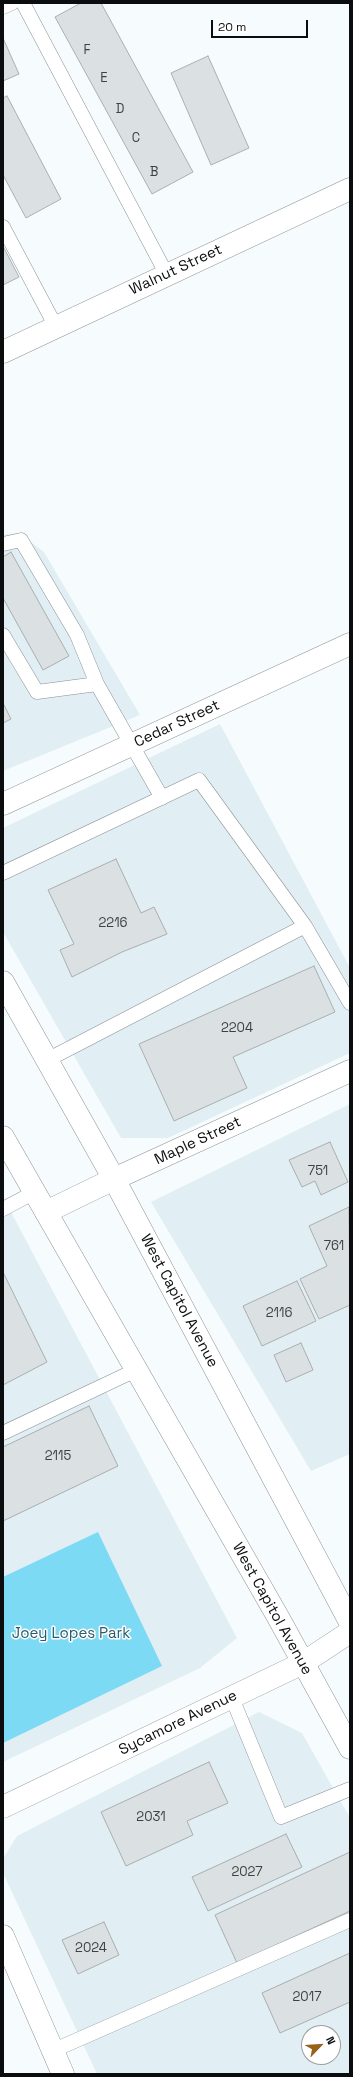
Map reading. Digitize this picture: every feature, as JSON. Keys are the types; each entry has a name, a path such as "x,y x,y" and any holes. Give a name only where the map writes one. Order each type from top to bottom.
{"street":[{"name":"Walnut Street","path":"3,352 350,189"},
{"name":"Cedar Street","path":"3,804 350,644"},
{"name":"West Capitol Avenue","path":"3,982 114,1179 350,1622"},
{"name":"Maple Street","path":"46,1212 114,1179 350,1071"},
{"name":"West Capitol Avenue","path":"3,1137 350,1748"},
{"name":"Sycamore Avenue","path":"3,1807 303,1663 350,1632"},
{"path":"3,1936 63,2074"}],"lane":[{"path":"3,7 12,3"},
{"path":"23,3 167,275"},
{"path":"3,227 56,327"},
{"path":"3,544 21,540 77,634 97,684 162,798"},
{"path":"3,635 38,692 97,684"},
{"path":"3,873 199,780 305,926 350,1003"},
{"path":"47,1060 305,926"},
{"path":"3,1209 35,1192"},
{"path":"3,1433 136,1370"},
{"path":"232,1698 281,1817 350,1788"},
{"path":"52,2051 350,1920"}],"shaded area":[{"path":"19,533 44,552 140,715 3,771 3,535"},
{"path":"220,724 350,968 350,1053 168,1138 121,1138 3,932 3,828"},
{"path":"350,1104 350,1454 311,1471 151,1202"},
{"path":"3,1197 237,1638 200,1668 3,1762"},
{"path":"259,1712 302,1733 350,1818 350,2074 97,2074 3,1873 3,1859 17,1836"}],"green space":[{"name":"Joey Lopes Park","path":"100,1531 98,1532 162,1666 3,1743 3,1577"}],"building":[{"path":"81,3 101,3 193,172 152,194 55,17"},
{"path":"3,38 19,74 3,81"},
{"path":"208,56 249,148 211,165 171,73"},
{"path":"7,96 61,199 26,218 3,175 3,98"},
{"path":"3,246 19,277 3,285"},
{"path":"11,552 69,656 43,670 3,598 3,557"},
{"path":"3,703 11,719 3,723"},
{"path":"116,859 141,913 154,907 167,934 122,952 72,977 60,950 74,944 48,890"},
{"path":"314,966 335,1012 233,1057 247,1088 174,1121 139,1044"},
{"path":"330,1142 348,1182 321,1195 315,1181 302,1187 289,1160"},
{"path":"349,1207 350,1305 319,1319 300,1279 327,1266 309,1226"},
{"path":"3,1272 47,1362 3,1385"},
{"path":"297,1281 316,1321 262,1346 243,1306"},
{"path":"301,1343 313,1370 286,1382 274,1355"},
{"path":"89,1406 118,1466 3,1521 3,1447"},
{"path":"209,1762 228,1803 187,1821 193,1835 126,1866 101,1812"},
{"path":"286,1834 302,1867 208,1911 192,1877"},
{"path":"350,1852 350,1911 237,1963 215,1915"},
{"path":"104,1922 119,1955 78,1974 62,1940"},
{"path":"350,1953 350,2002 280,2033 262,1993"}]}
